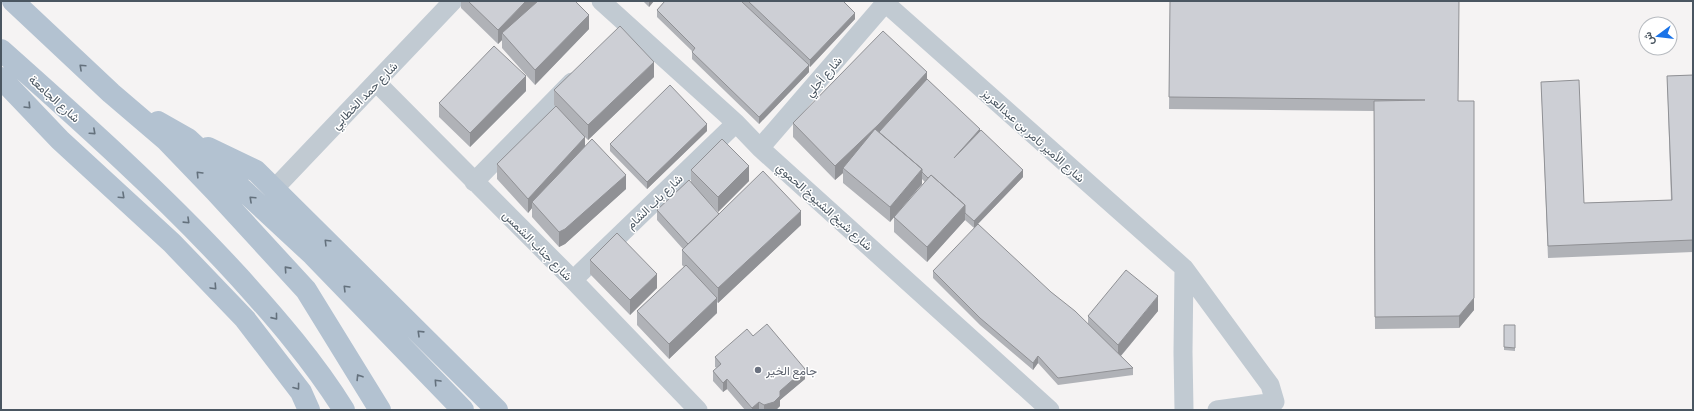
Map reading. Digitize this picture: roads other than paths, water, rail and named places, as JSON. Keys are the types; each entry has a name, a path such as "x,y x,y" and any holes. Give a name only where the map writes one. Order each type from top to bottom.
{"main road":[{"path":"20,3 111,93 166,140 306,290 380,410"},
{"name":"شارع الجامعة","path":"1,50 109,146 200,234 268,308 326,381 344,410"},
{"path":"1,78 60,140 172,243 240,314 301,392 309,410"},
{"path":"111,93 188,139 256,171 497,410"},
{"path":"188,139 313,255 463,410"}],"street":[{"name":"شارع حمد الخطابي","path":"274,189 454,1"},
{"name":"شارع شيخ الشيوخ الحموي","path":"601,1 736,123 760,148 1050,410"},
{"name":"شارع أجلي","path":"760,148 885,2"},
{"name":"شارع الأمير ثامر بن عبدالعزيز","path":"885,2 1184,268 1270,385 1275,402 1217,410"},
{"path":"613,40 626,24"},
{"path":"474,182 585,68"},
{"name":"شارع جناب الشمس","path":"376,82 573,280 698,410"},
{"name":"شارع باب الشام","path":"573,280 736,123"},
{"path":"1184,268 1184,410"}],"place":[{"name":"جامع الخير","path":"758,370"}]}
